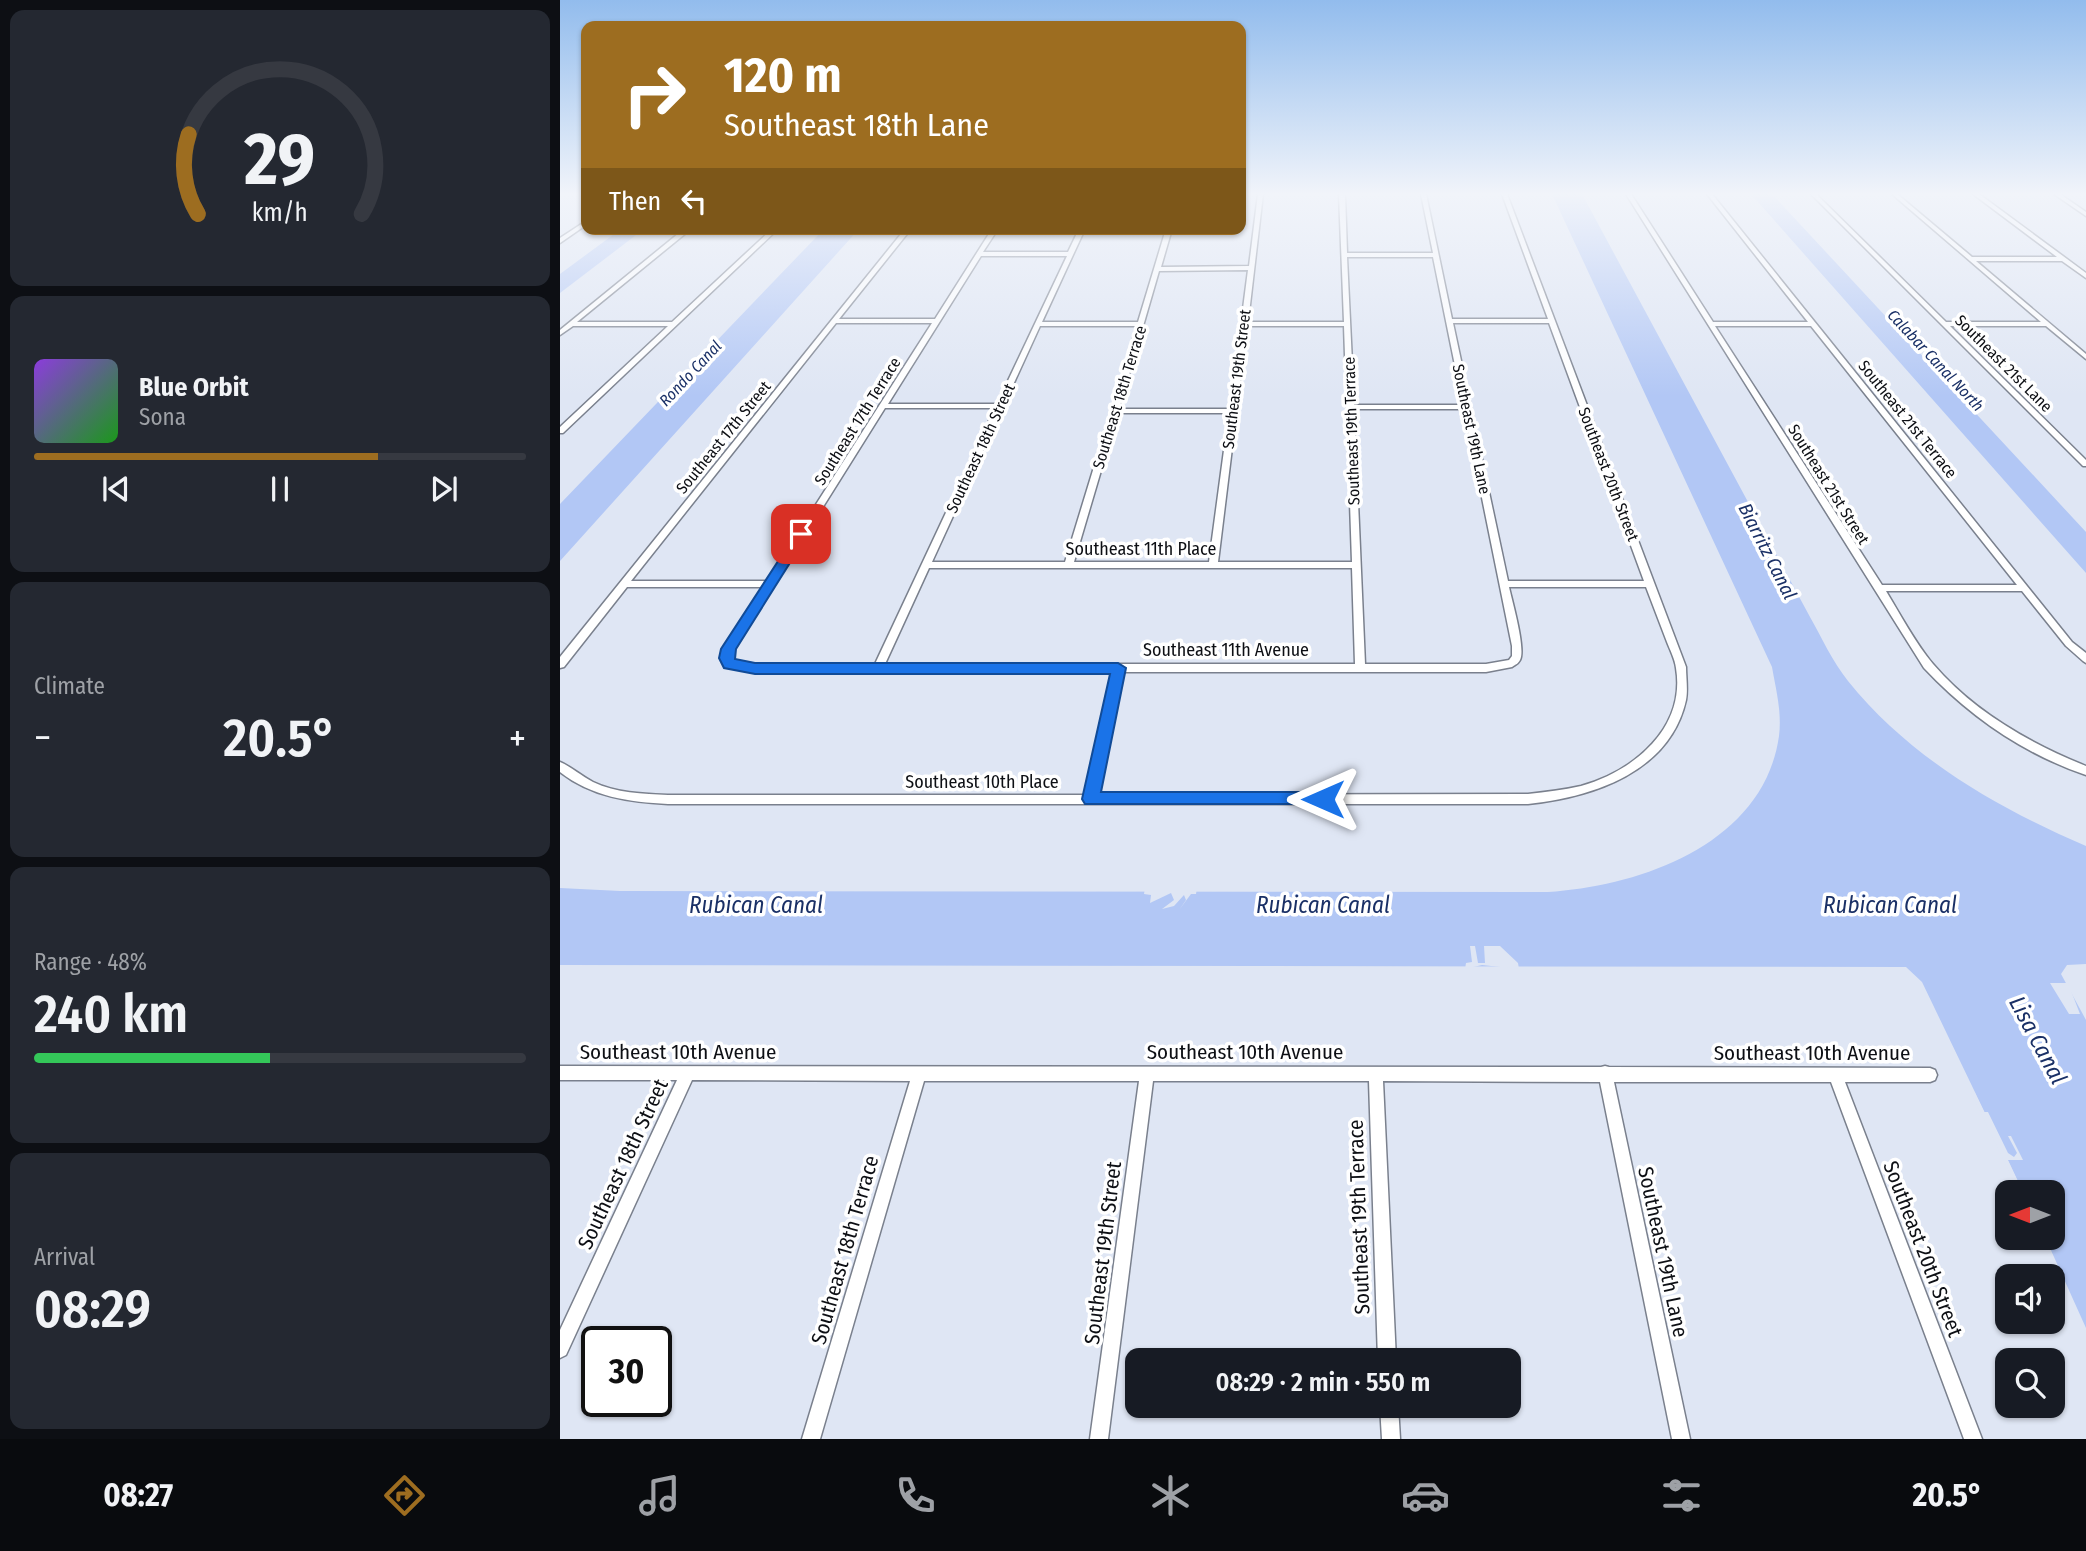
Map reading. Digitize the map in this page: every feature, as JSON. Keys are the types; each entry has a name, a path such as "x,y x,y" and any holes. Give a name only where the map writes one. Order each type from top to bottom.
{"street":[{"path":"560,333 648,261"},
{"path":"560,432 741,261"},
{"name":"Southeast 17th Street","path":"560,664 882,261"},
{"name":"Southeast 17th Terrace","path":"729,664 726,658 729,649 975,261"},
{"name":"Southeast 18th Street","path":"878,668 1067,261"},
{"name":"Southeast 18th Terrace","path":"1069,565 1159,261"},
{"name":"Southeast 19th Street","path":"1213,565 1252,261"},
{"name":"Southeast 19th Terrace","path":"1345,261 1360,667"},
{"name":"Southeast 19th Lane","path":"1436,261 1518,652 1512,663"},
{"name":"Southeast 20th Street","path":"1529,261 1678,658 1682,681 1675,718 1652,752"},
{"name":"Southeast 21st Street","path":"1671,261 1923,658 1950,688 1995,724 2044,753 2086,771"},
{"name":"Southeast 21st Terrace","path":"1763,261 2073,648 2086,659"},
{"name":"Southeast 21st Lane","path":"1881,261 2086,464"},
{"path":"1974,261 2086,357"},
{"path":"2065,261 2086,276"},
{"path":"1157,269 1251,268"},
{"path":"835,321 937,321"},
{"path":"1449,321 1552,321"},
{"path":"571,324 674,324"},
{"path":"1038,324 1141,324"},
{"path":"1244,324 1347,324"},
{"path":"1711,324 1814,324"},
{"path":"1945,324 2047,324"},
{"path":"884,406 999,406"},
{"path":"1350,407 1467,407"},
{"path":"1115,411 1232,411"},
{"name":"Southeast 11th Place","path":"926,565 1356,565"},
{"path":"623,584 769,584"},
{"path":"1504,584 1650,584"},
{"path":"1878,588 2025,588"},
{"name":"Southeast 11th Avenue","path":"729,664 755,668 1492,668 1512,663"},
{"path":"1091,799 1118,668"},
{"name":"Southeast 10th Place","path":"560,766 593,788 612,794 649,799 1541,799 1574,793 1601,784 1631,769 1652,752"},
{"name":"Southeast 10th Avenue","path":"560,1073 1930,1074"},
{"name":"Southeast 18th Street","path":"560,1349 688,1073"},
{"name":"Southeast 18th Terrace","path":"811,1439 919,1073"},
{"name":"Southeast 19th Street","path":"1100,1439 1147,1073"},
{"name":"Southeast 19th Terrace","path":"1376,1073 1387,1348"},
{"name":"Southeast 19th Lane","path":"1605,1073 1681,1439"},
{"name":"Southeast 20th Street","path":"1835,1074 1973,1439"},
{"path":"1390,1418 1391,1439"}],"water":[{"path":"577,261 602,261 560,293 560,274"},
{"name":"Rondo Canal","path":"793,261 830,261 560,561 560,504"},
{"path":"1583,261 1618,261 1837,666 1848,681 1898,734 1956,778 2020,815 2086,846 2086,964 2067,965 2061,974 2086,1020 2086,1328 2065,1281 2065,1264 2057,1264 2051,1250 2065,1250 2065,1180 2017,1180 1922,982 1906,967 560,965 560,888 620,891 1548,892 1622,880 1693,852 1724,831 1750,805 1769,773 1779,736 1778,701 1772,667"},
{"path":"1810,261 1834,261 2086,532 2086,573"}],"pier":[{"path":"1145,888 1197,888 1196,894 1191,894 1179,910 1186,900 1184,895 1174,906 1162,909 1174,900 1171,893 1150,903 1151,895 1144,894"},
{"path":"1470,946 1475,946 1478,963 1485,963 1484,946 1500,946 1518,963 1519,969 1482,965 1465,969 1466,963 1472,962"},
{"path":"2050,983 2068,983 2080,1014 2069,1014"},
{"path":"1971,1093 1975,1093 1984,1112 1988,1112 2008,1153 2014,1157 2017,1153 2008,1136 2011,1136 2023,1160 2008,1160 2017,1180 2013,1180"}],"route":[{"path":"801,534 729,649 726,658 729,664 755,668 1118,668 1091,799 1323,799"}],"water label":[{"name":"Calabar Canal North","path":"1936,360"},
{"name":"Biarritz Canal","path":"1768,551"},
{"name":"Rubican Canal","path":"756,905"},
{"name":"Rubican Canal","path":"1323,905"},
{"name":"Rubican Canal","path":"1890,905"},
{"name":"Lisa Canal","path":"2038,1040"}]}
